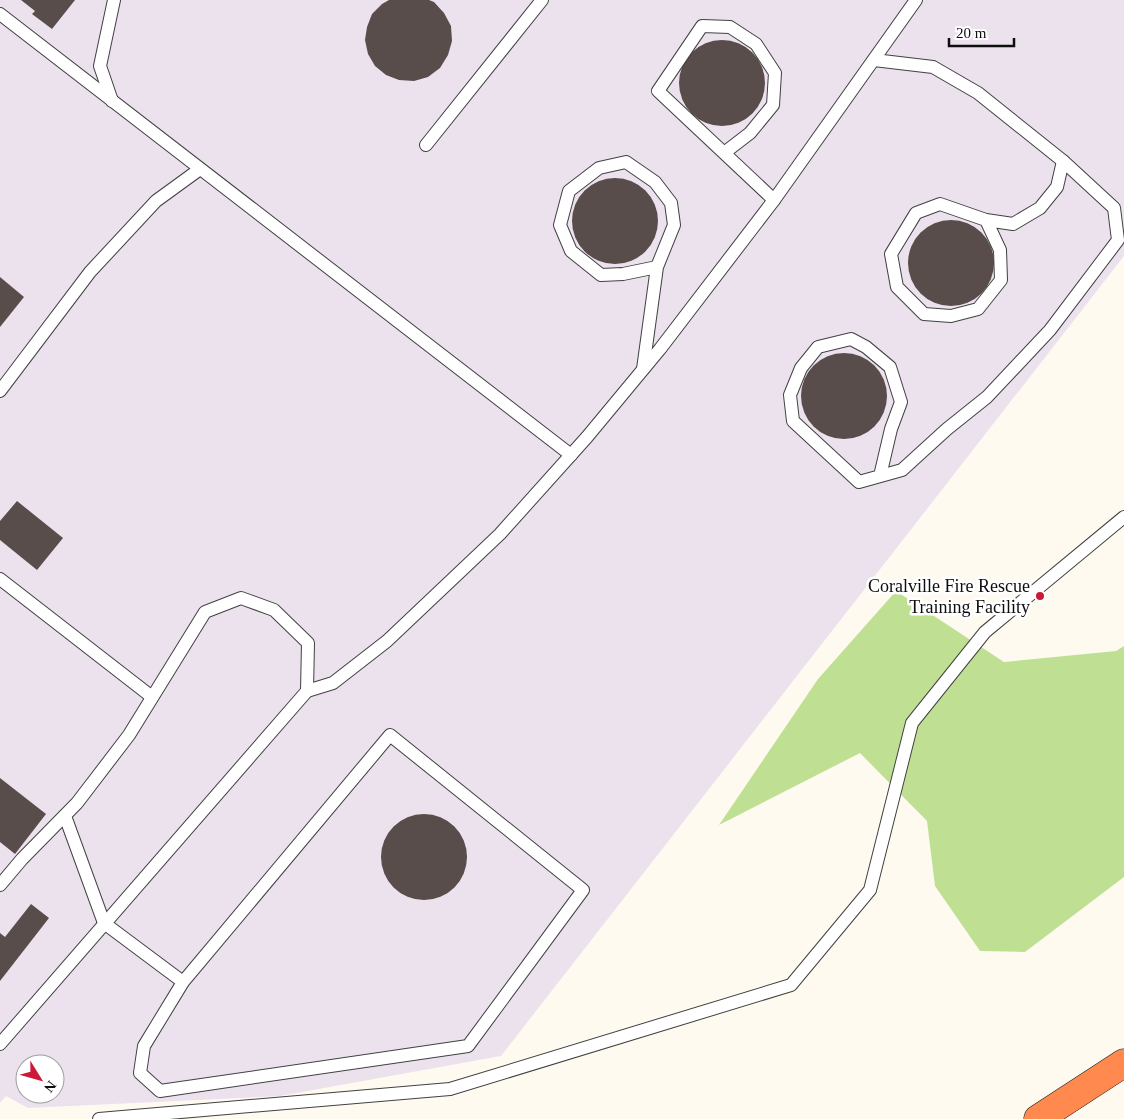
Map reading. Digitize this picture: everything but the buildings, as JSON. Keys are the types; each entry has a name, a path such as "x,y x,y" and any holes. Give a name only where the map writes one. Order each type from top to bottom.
{"highway":[{"path":"1038,1119 1124,1063"},
{"path":"1073,1119 1124,1069"}],"lane":[{"path":"112,101 100,66 114,0"},
{"path":"426,145 542,0"},
{"path":"0,1044 307,690 332,683 387,641 500,534 570,455 643,369 774,200 916,0"},
{"path":"0,14 570,455"},
{"path":"724,153 750,133 773,105 775,73 756,44 730,27 702,26 658,92 774,200"},
{"path":"874,60 933,67 978,93 1063,161 1114,208 1118,240 1050,330 987,398 947,429 902,470 859,482 793,421 790,395 801,368 818,347 851,339 866,347 890,367 901,402 891,429 880,476"},
{"path":"986,220 1000,250 1001,280 978,309 952,316 924,314 897,288 891,254 916,213 940,204 986,220 1013,224 1040,208 1058,187 1063,161"},
{"path":"643,369 657,267 674,225 671,203 655,182 626,162 600,168 569,191 560,225 571,251 601,275 623,274 657,267"},
{"path":"0,391 90,272 156,202 200,169"},
{"path":"99,1119 450,1089 790,985 870,890 912,723 985,632 1124,517"},
{"path":"0,578 152,698"},
{"path":"0,885 22,859 77,803 129,735 205,612 241,598 274,610 308,643 307,690"},
{"path":"390,735 583,890 468,1046 160,1092 140,1073 144,1046 183,982 390,735"},
{"path":"64,816 104,923 183,982"}],"shaded area":[{"path":"0,0 1124,0 1124,256 501,1056 280,1096 28,1108 21,1104 65,1104 65,1054 15,1054 15,1101 6,1096 0,1103"}],"green space":[{"path":"896,591 1004,662 1116,651 1124,646 1124,877 1025,952 980,951 935,886 927,821 860,753 719,825 818,679"}],"place":[{"name":"Coralville Fire Rescue Training Facility","path":"1040,596"}]}
